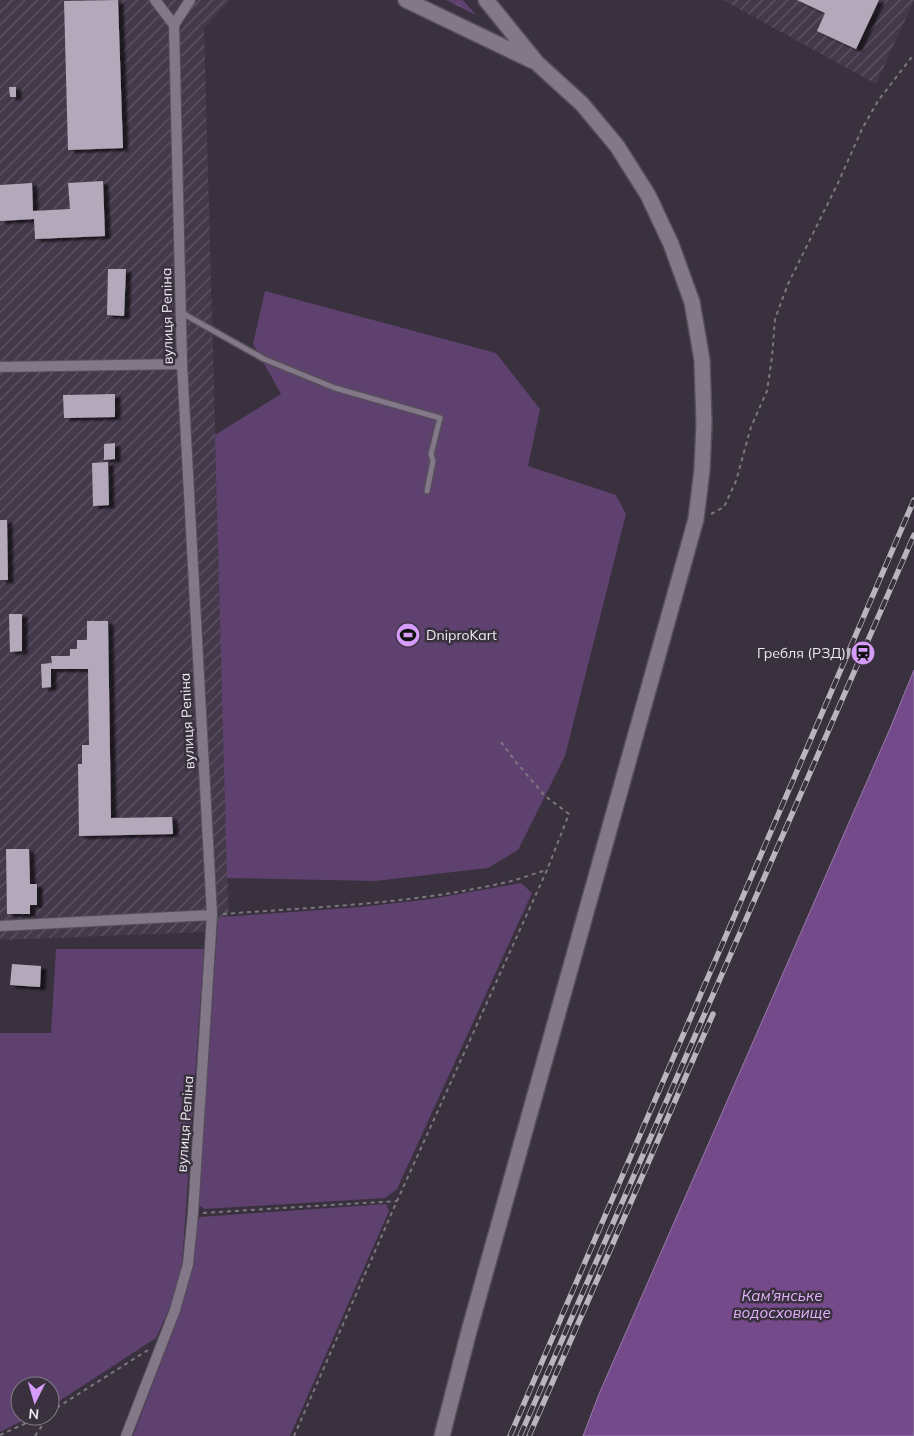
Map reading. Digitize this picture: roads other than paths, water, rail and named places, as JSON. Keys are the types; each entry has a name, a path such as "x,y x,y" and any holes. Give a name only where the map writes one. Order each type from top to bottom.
{"main road":[{"path":"406,0 536,63"},
{"path":"442,1436 471,1322 696,519 702,470 704,423 702,360 692,302 671,244 648,195 618,146 582,104 536,63 486,0"}],"street":[{"path":"155,0 174,25 190,0"},
{"name":"вулиця Репіна","path":"126,1436 175,1310 188,1264 212,915 182,364 174,25"},
{"path":"0,367 182,364"},
{"path":"0,926 212,915"}],"lane":[{"path":"181,313 264,358 335,388 440,418 431,454 433,461 428,492"}],"water":[{"name":"Кам'янське водосховище","path":"914,670 914,1436 583,1436 599,1394"}],"railway":[{"path":"510,1436 914,500"},
{"path":"520,1436 914,535"},
{"path":"529,1436 713,1014"}],"place":[{"name":"DniproKart","path":"408,635"},
{"name":"Гребля (РЗД)","path":"863,653"}]}
